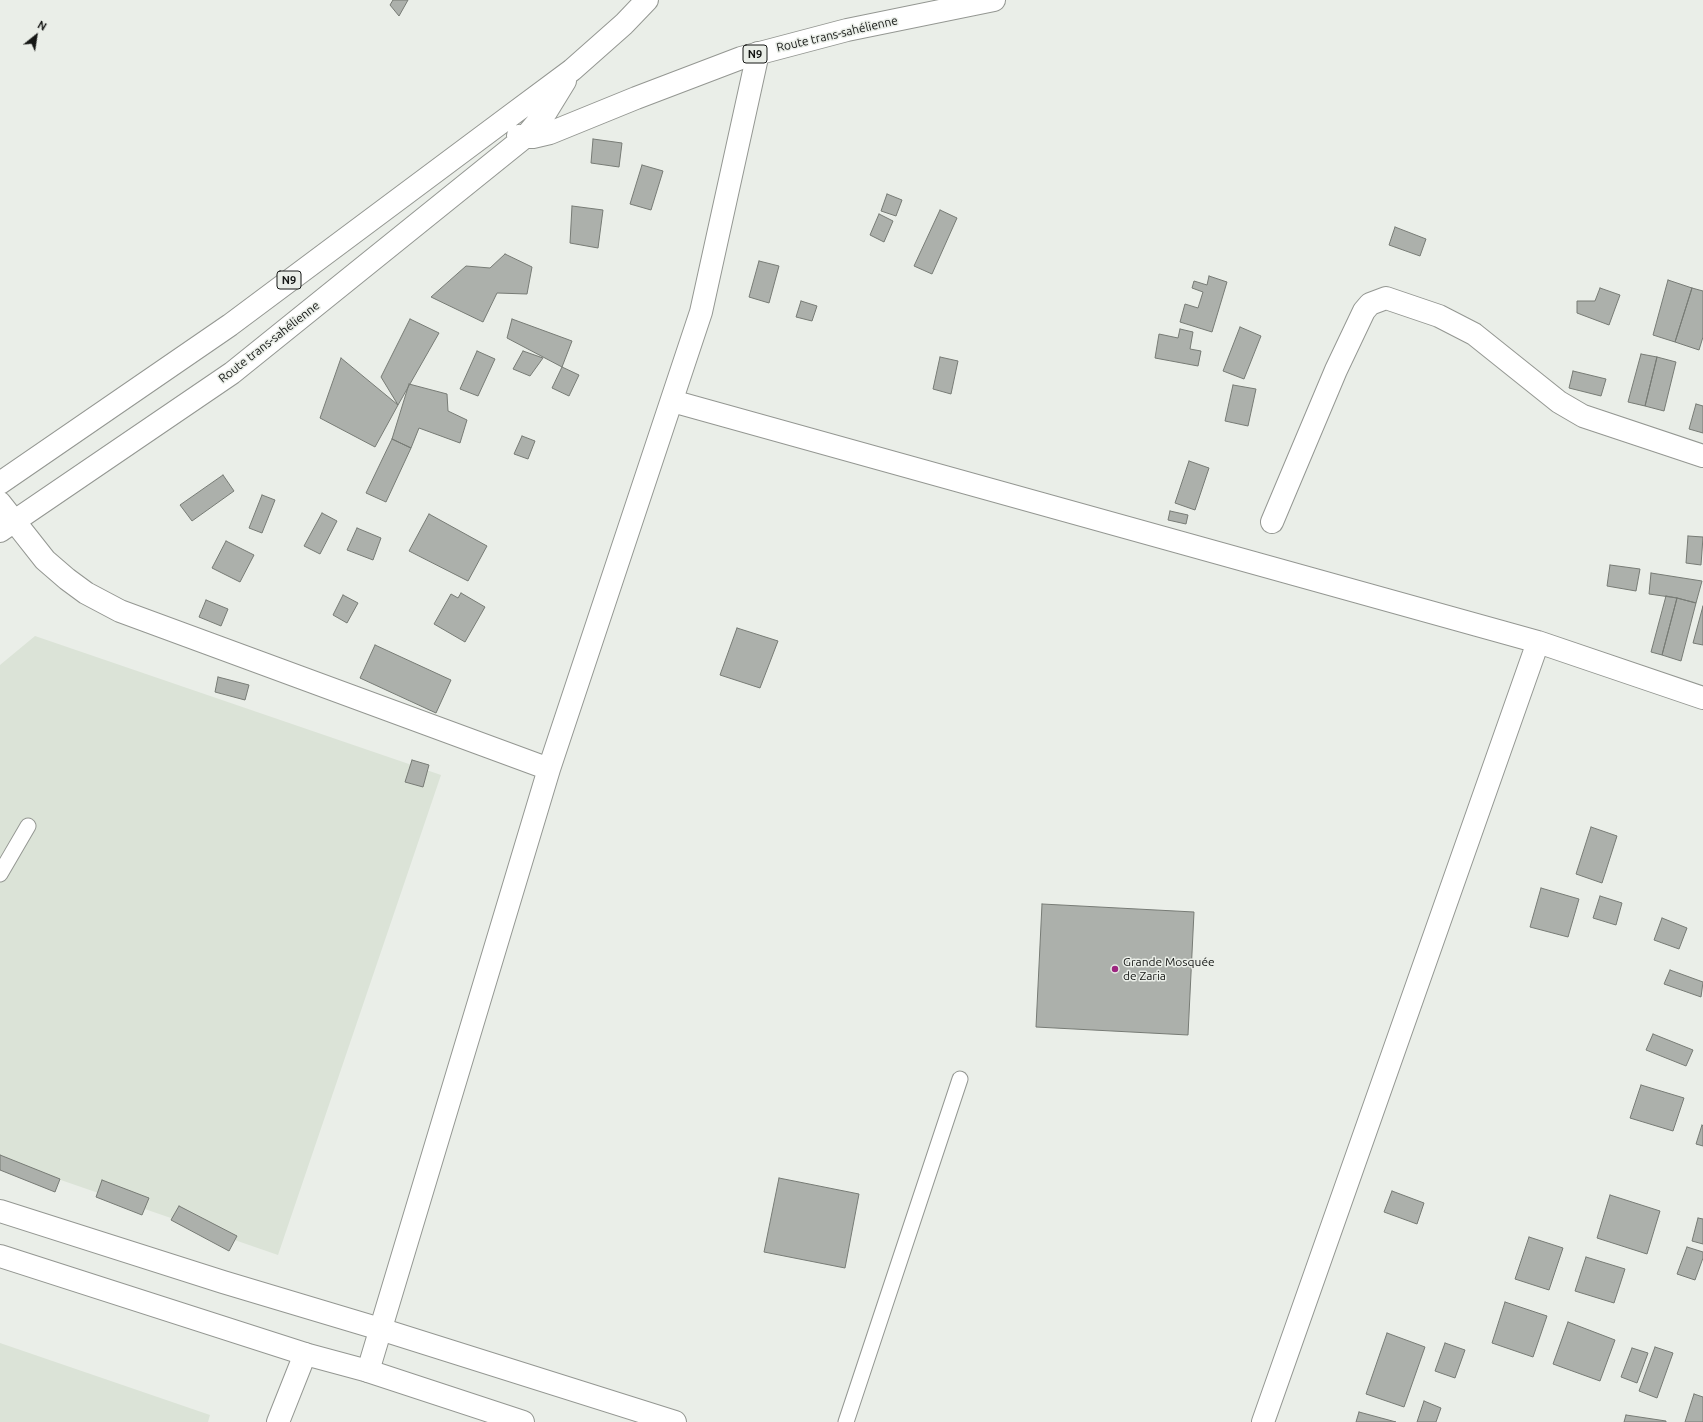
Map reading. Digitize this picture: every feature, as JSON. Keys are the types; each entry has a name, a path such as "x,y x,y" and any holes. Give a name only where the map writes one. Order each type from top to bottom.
{"main road":[{"name":"Route trans-sahélienne","path":"0,483 230,325 489,130 572,70 624,24 647,0"},
{"name":"Route trans-sahélienne","path":"489,130 526,137 550,133 741,58 847,30 994,0"},
{"path":"368,1371 549,769 701,312 758,53"},
{"name":"Route trans-sahélienne","path":"7,526 232,373 526,137 546,112 572,70"},
{"path":"1272,522 1336,370 1364,311 1370,304 1386,298 1439,316 1474,334 1559,402 1583,416 1703,456"},
{"path":"672,401 1538,642 1703,698"},
{"path":"0,503 7,526 67,579 86,593 120,611 549,769"},
{"path":"1264,1422 1538,642"},
{"path":"0,1211 223,1282 380,1329 675,1422"},
{"path":"0,1256 305,1354 368,1371 523,1422"},
{"path":"278,1422 305,1354"}],"lane":[{"path":"0,874 28,826"},
{"path":"846,1422 960,1079"}],"shaded area":[{"path":"35,636 441,775 278,1255 0,1159 0,665"},
{"path":"0,1343 210,1415 208,1422 0,1422"}],"building":[{"path":"393,0 408,0 399,16 390,5"},
{"path":"593,139 622,143 619,167 591,163"},
{"path":"642,165 663,171 651,210 630,204"},
{"path":"887,194 902,200 896,216 881,211"},
{"path":"572,206 603,210 598,248 570,243"},
{"path":"940,210 957,218 932,274 914,266"},
{"path":"879,214 893,221 884,242 870,235"},
{"path":"1395,227 1426,239 1420,256 1389,245"},
{"path":"505,254 532,267 527,294 497,293 483,322 431,297 466,266 490,268"},
{"path":"759,261 779,266 769,303 749,297"},
{"path":"1209,276 1227,282 1212,332 1180,322 1185,304 1198,308 1203,292 1192,288 1194,281 1207,285"},
{"path":"1668,280 1692,288 1675,342 1653,335"},
{"path":"1600,288 1620,295 1609,325 1577,313 1577,301 1595,301"},
{"path":"1692,288 1703,291 1703,337 1699,350 1675,342"},
{"path":"801,301 817,306 812,321 796,317"},
{"path":"410,319 439,333 398,405 381,377"},
{"path":"512,319 572,341 562,367 507,338"},
{"path":"1240,327 1261,336 1244,379 1223,371"},
{"path":"1180,329 1193,332 1190,349 1201,351 1198,366 1155,358 1159,334 1178,338"},
{"path":"477,351 495,359 478,396 460,389"},
{"path":"523,351 543,358 530,376 513,369"},
{"path":"1641,354 1657,357 1645,406 1628,402"},
{"path":"940,357 958,361 951,394 933,389"},
{"path":"1657,357 1676,362 1664,411 1645,406"},
{"path":"341,358 398,405 375,447 320,418"},
{"path":"562,367 579,375 569,396 552,388"},
{"path":"1573,371 1606,379 1601,396 1569,388"},
{"path":"409,384 447,394 448,411 467,420 460,443 419,428 411,448 392,439"},
{"path":"1233,385 1256,389 1248,426 1225,421"},
{"path":"1696,404 1703,406 1703,433 1689,429"},
{"path":"522,436 535,441 528,459 514,454"},
{"path":"392,439 411,448 386,502 366,493"},
{"path":"1189,461 1209,468 1195,510 1175,503"},
{"path":"223,475 234,491 192,521 180,505"},
{"path":"262,495 275,500 262,533 249,528"},
{"path":"1170,511 1188,515 1186,524 1168,520"},
{"path":"322,513 337,521 320,554 304,546"},
{"path":"429,514 487,546 468,581 409,551"},
{"path":"357,528 381,538 373,560 347,550"},
{"path":"1688,536 1703,537 1701,565 1686,563"},
{"path":"226,541 254,555 240,582 212,568"},
{"path":"1610,565 1640,569 1636,591 1607,586"},
{"path":"1651,573 1702,581 1696,603 1677,598 1649,594"},
{"path":"461,593 485,607 465,642 434,624 451,594 458,598"},
{"path":"343,595 358,603 347,623 333,615"},
{"path":"1666,596 1677,598 1662,655 1651,652"},
{"path":"1677,598 1696,603 1681,661 1662,655"},
{"path":"206,600 228,609 221,626 199,617"},
{"path":"1703,606 1703,645 1693,643"},
{"path":"737,628 778,641 760,688 720,675"},
{"path":"375,645 451,680 436,713 360,678"},
{"path":"218,677 249,685 245,700 215,692"},
{"path":"412,760 429,765 423,787 405,782"},
{"path":"1591,827 1617,836 1602,883 1576,874"},
{"path":"1541,888 1579,899 1568,937 1530,927"},
{"path":"1600,896 1622,903 1616,925 1593,918"},
{"name":"Grande Mosquée de Zaria","path":"1042,904 1194,912 1188,1035 1036,1027"},
{"path":"1662,918 1687,928 1679,949 1654,940"},
{"path":"1670,970 1703,982 1701,997 1664,984"},
{"path":"1653,1034 1693,1050 1686,1066 1646,1050"},
{"path":"1641,1085 1684,1098 1673,1131 1630,1118"},
{"path":"1702,1125 1703,1126 1703,1146 1696,1144"},
{"path":"0,1155 60,1179 55,1192 0,1170"},
{"path":"779,1178 859,1194 845,1268 764,1252"},
{"path":"102,1180 149,1198 142,1215 96,1197"},
{"path":"1392,1191 1424,1203 1417,1224 1384,1212"},
{"path":"1610,1195 1660,1211 1647,1254 1597,1238"},
{"path":"179,1206 237,1236 229,1251 171,1220"},
{"path":"1698,1218 1703,1219 1703,1244 1692,1241"},
{"path":"1529,1237 1563,1248 1549,1290 1515,1279"},
{"path":"1687,1247 1703,1252 1703,1258 1695,1280 1677,1274"},
{"path":"1586,1257 1625,1269 1614,1303 1575,1291"},
{"path":"1505,1302 1547,1316 1533,1357 1492,1343"},
{"path":"1568,1322 1615,1340 1600,1381 1553,1364"},
{"path":"1387,1333 1425,1347 1404,1407 1366,1394"},
{"path":"1445,1343 1465,1350 1455,1378 1435,1371"},
{"path":"1655,1347 1673,1353 1657,1398 1639,1391"},
{"path":"1632,1348 1648,1353 1637,1383 1621,1377"},
{"path":"1694,1394 1703,1397 1703,1422 1685,1422"},
{"path":"1424,1401 1441,1408 1436,1422 1417,1422"},
{"path":"1359,1412 1396,1422 1356,1422"},
{"path":"1626,1415 1666,1421 1666,1422 1624,1422"}],"place":[{"name":"Grande Mosquée de Zaria","path":"1115,969"}]}
